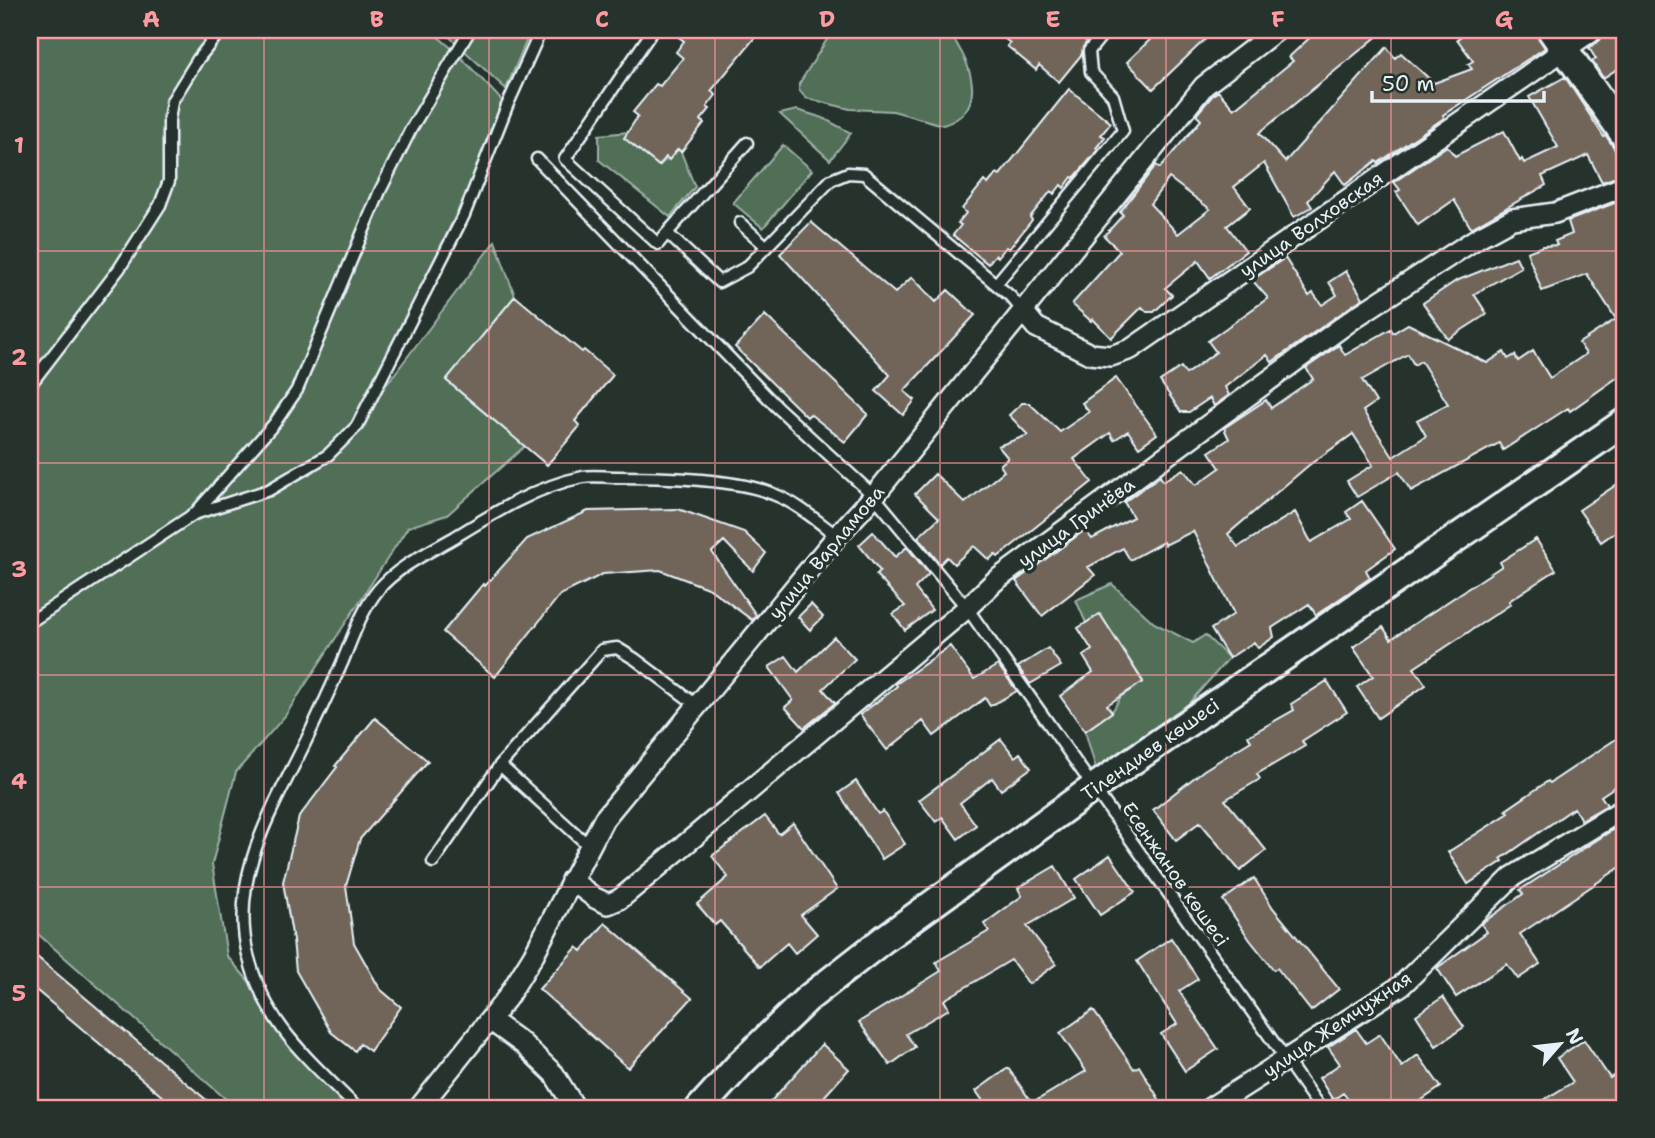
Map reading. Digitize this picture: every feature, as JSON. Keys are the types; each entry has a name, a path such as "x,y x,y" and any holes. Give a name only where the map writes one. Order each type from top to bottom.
{"street":[{"name":"улица Варламова","path":"419,1108 490,1020 533,956 570,880 604,819 837,536 874,496 1204,86 1277,30"},
{"name":"улица Волховская","path":"1023,312 1036,327 1090,354 1111,356 1131,349 1558,39 1593,30"},
{"path":"1558,39 1625,136"},
{"name":"улица Гринёва","path":"570,880 608,904 620,900 967,608 995,581 1357,316 1512,219 1555,213 1625,186"},
{"name":"Тілендиев көшесі","path":"700,1108 740,1064 807,999 884,939 1093,788 1625,422"},
{"name":"улица Жемчужная","path":"1210,1108 1402,985 1512,877 1625,808"},
{"path":"490,1020 523,1044 554,1074 575,1108"}],"lane":[{"path":"30,385 120,270 160,205 169,181 169,120 172,101 221,30"},
{"path":"30,622 194,514 274,424 297,390 380,191 411,129 470,30"},
{"path":"194,514 269,490 328,455 357,426 464,215 507,106 541,30"},
{"path":"653,30 565,159 658,244 747,143"},
{"path":"996,284 1123,131 1113,96 1091,72 1089,51 1106,30"},
{"name":"Есенжанов көшесі","path":"537,159 777,407 874,496 967,608 1320,1108"},
{"path":"667,233 719,282 747,267 831,180 848,173 864,174 1010,296 1023,312"},
{"path":"740,223 766,246"},
{"path":"357,1108 285,1034 264,1001 248,952 244,905 250,862 258,838 322,707 355,629 379,590 416,560 502,510 546,489 585,477 634,477 746,485 797,506 837,536"},
{"path":"432,862 500,765 602,650 617,648 698,706"},
{"path":"500,765 589,846"}],"green space":[{"path":"30,30 430,30 456,52 507,106 359,421 495,241 515,296 446,380 525,446 447,515 408,527 285,716 236,772 212,864 227,956 359,1108 236,1108 30,927"},
{"path":"442,30 531,30 506,89"},
{"path":"833,30 947,30 963,54 972,82 972,95 967,108 958,118 943,125 893,111 850,109 806,98 799,90 799,84"},
{"path":"797,110 823,118 851,133 830,160 780,114"},
{"path":"629,132 625,138 659,166 678,149 681,152 695,187 670,217 599,160 599,135"},
{"path":"783,145 812,170 763,228 733,203"},
{"path":"1112,584 1154,623 1193,643 1205,635 1229,658 1169,726 1096,769 1085,731 1112,712 1121,696 1143,681 1100,614 1086,623 1076,600"}],"building":[{"path":"669,30 761,30 711,91 716,95 701,120 704,123 681,152 678,149 669,160 666,157 659,166 624,138 638,116 633,112 656,84 660,86 683,58 676,52 684,41"},
{"path":"994,30 1072,30 1087,42 1082,54 1059,82 1039,65 1036,70 1007,46 1010,43"},
{"path":"1160,30 1215,30 1153,89 1127,62"},
{"path":"1318,30 1385,30 1259,133 1285,162 1387,47 1395,58 1401,53 1434,83 1472,69 1468,64 1473,61 1457,39 1470,30 1535,30 1545,48 1443,115 1444,118 1378,163 1376,161 1345,185 1335,171 1308,201 1312,207 1294,217 1264,163 1234,187 1250,208 1227,226 1246,251 1210,278 1198,261 1165,288 1172,295 1154,312 1147,312 1142,307 1111,338 1093,319 1091,321 1072,304 1120,251 1104,236 1123,215 1120,212 1156,165 1160,168 1201,120 1196,115 1213,95 1218,91 1234,109 1293,61 1289,57","holes":["1169,178 1210,209 1178,234 1150,204"]},
{"path":"1605,30 1625,30 1625,64 1603,78 1592,61 1596,59 1589,48 1600,40"},
{"path":"1565,77 1604,137 1606,136 1613,146 1625,174 1602,182 1588,155 1542,176 1546,185 1471,228 1454,200 1418,225 1396,192 1400,190 1394,182 1447,146 1455,156 1504,131 1520,161 1522,159 1524,163 1558,147 1529,97"},
{"path":"1069,89 1111,123 1101,135 1105,137 1096,148 1098,150 1064,188 1061,185 1054,194 1051,191 1009,249 1006,247 988,264 953,235 966,213 962,209 984,181 988,184 997,173 1000,175"},
{"path":"1625,199 1625,372 1570,411 1568,408 1503,450 1499,443 1411,491 1399,472 1357,497 1347,481 1373,465 1353,434 1309,465 1228,534 1238,547 1295,512 1311,542 1351,519 1346,512 1362,501 1395,549 1366,570 1370,578 1316,615 1309,604 1272,628 1274,637 1258,648 1254,642 1229,658 1211,629 1234,614 1193,531 1165,545 1163,542 1130,560 1123,548 1088,567 1095,575 1042,616 1016,581 1085,530 1092,539 1133,517 1124,502 1160,476 1163,481 1183,469 1196,485 1220,468 1209,452 1229,439 1224,428 1266,400 1271,408 1313,379 1306,368 1339,345 1345,355 1391,329 1393,333 1408,324 1487,363 1504,352 1508,359 1515,355 1518,361 1533,351 1550,378 1586,354 1579,343 1616,319 1587,274 1542,291 1527,252 1543,246 1557,245 1555,241 1572,234 1568,221","holes":["1408,354 1414,365 1421,361 1448,404 1417,420 1426,436 1393,457 1363,411 1376,402 1362,380"]},
{"path":"811,222 895,293 912,277 936,302 948,290 975,315 904,391 915,400 903,415 876,391 890,375 780,254"},
{"path":"1516,257 1521,267 1474,294 1487,314 1448,339 1423,303 1456,281"},
{"path":"1285,258 1309,296 1313,293 1322,305 1337,295 1329,282 1346,271 1363,298 1272,362 1267,355 1225,387 1229,395 1214,406 1210,398 1189,412 1181,412 1160,381 1181,367 1186,374 1216,352 1208,341 1268,298 1252,280"},
{"path":"515,296 613,375 575,421 580,426 547,465 446,380"},
{"path":"765,315 868,414 845,442 810,414 807,417 735,347"},
{"path":"1116,378 1157,434 1139,447 1128,431 1114,440 1110,433 1074,459 1092,482 998,557 995,554 989,560 974,546 954,564 947,557 940,564 918,537 939,518 915,494 935,474 965,503 1004,471 1000,465 1008,458 998,446 1028,435 1009,415 1022,403 1029,403 1060,432 1089,412 1082,403"},
{"path":"1625,479 1625,525 1601,542 1579,510"},
{"path":"678,509 744,532 766,553 753,571 724,541 712,552 756,615 752,620 710,589 660,570 603,574 560,595 495,677 443,632 483,584 485,586 527,539 588,511"},
{"path":"873,532 895,557 907,547 929,574 915,588 932,610 905,630 893,614 905,606 876,575 880,571 859,545"},
{"path":"1536,539 1556,570 1509,601 1511,604 1414,668 1426,685 1378,718 1357,687 1373,676 1353,647 1383,627 1391,639 1502,566 1500,562"},
{"path":"811,604 823,617 810,630 798,617"},
{"path":"1100,614 1143,682 1107,705 1112,712 1085,731 1060,696 1093,672 1083,656 1092,650 1078,628"},
{"path":"834,637 855,659 823,689 835,703 804,728 785,707 793,700 769,667 786,656 798,672"},
{"path":"950,646 974,679 998,665 1017,691 990,706 985,698 934,736 923,721 887,750 860,715 897,686 896,684"},
{"path":"1048,648 1061,666 1030,684 1018,667"},
{"path":"1327,681 1347,712 1302,741 1305,746 1257,774 1260,779 1225,800 1266,850 1240,871 1200,822 1176,840 1153,810 1204,770 1251,741 1248,736 1294,710 1291,704"},
{"path":"375,718 428,761 360,839 346,886 354,943 380,989 401,1007 370,1051 360,1044 355,1051 331,1032 296,971 283,882 299,817 337,767 335,766"},
{"path":"1625,733 1625,780 1601,796 1607,805 1581,820 1574,808 1468,884 1448,852 1509,813 1506,810 1548,781 1550,783"},
{"path":"1001,739 1015,757 1020,753 1031,768 1001,790 992,778 960,803 976,825 958,839 942,817 936,822 919,800"},
{"path":"856,781 878,814 883,811 905,844 882,859 839,793"},
{"path":"765,816 779,834 793,823 837,889 801,915 817,934 795,953 787,943 760,967 720,921 715,925 697,904 728,877 712,856"},
{"path":"1620,825 1625,833 1625,864 1520,934 1540,964 1518,979 1507,964 1456,997 1437,968 1487,932 1481,924 1523,894 1520,890"},
{"path":"1110,855 1135,892 1100,915 1076,879"},
{"path":"1055,866 1074,898 1027,926 1056,964 1029,984 1011,960 944,1000 949,1009 906,1034 915,1047 890,1065 859,1022 941,971 936,962 989,931 984,924 1022,896 1018,888"},
{"path":"1254,878 1273,908 1339,989 1311,1011 1277,968 1274,970 1250,940 1223,900"},
{"path":"605,923 692,998 628,1068 539,989 577,947 582,951"},
{"path":"1171,938 1198,979 1179,991 1218,1049 1185,1071 1161,1034 1177,1024 1137,961"},
{"path":"30,951 216,1108 176,1108 30,985"},
{"path":"1443,997 1464,1027 1436,1046 1416,1015"},
{"path":"1093,1010 1134,1069 1139,1066 1159,1099 1145,1108 1024,1108 1086,1071 1060,1033"},
{"path":"1356,1029 1366,1043 1380,1034 1402,1067 1418,1055 1441,1087 1410,1108 1355,1108 1343,1093 1333,1100 1319,1078 1340,1064 1328,1047"},
{"path":"1584,1040 1610,1078 1625,1068 1625,1104 1618,1108 1531,1108 1573,1082 1557,1058"},
{"path":"822,1044 849,1069 814,1108 765,1108"},
{"path":"1008,1068 1030,1100 1019,1108 988,1108 976,1091"}]}
